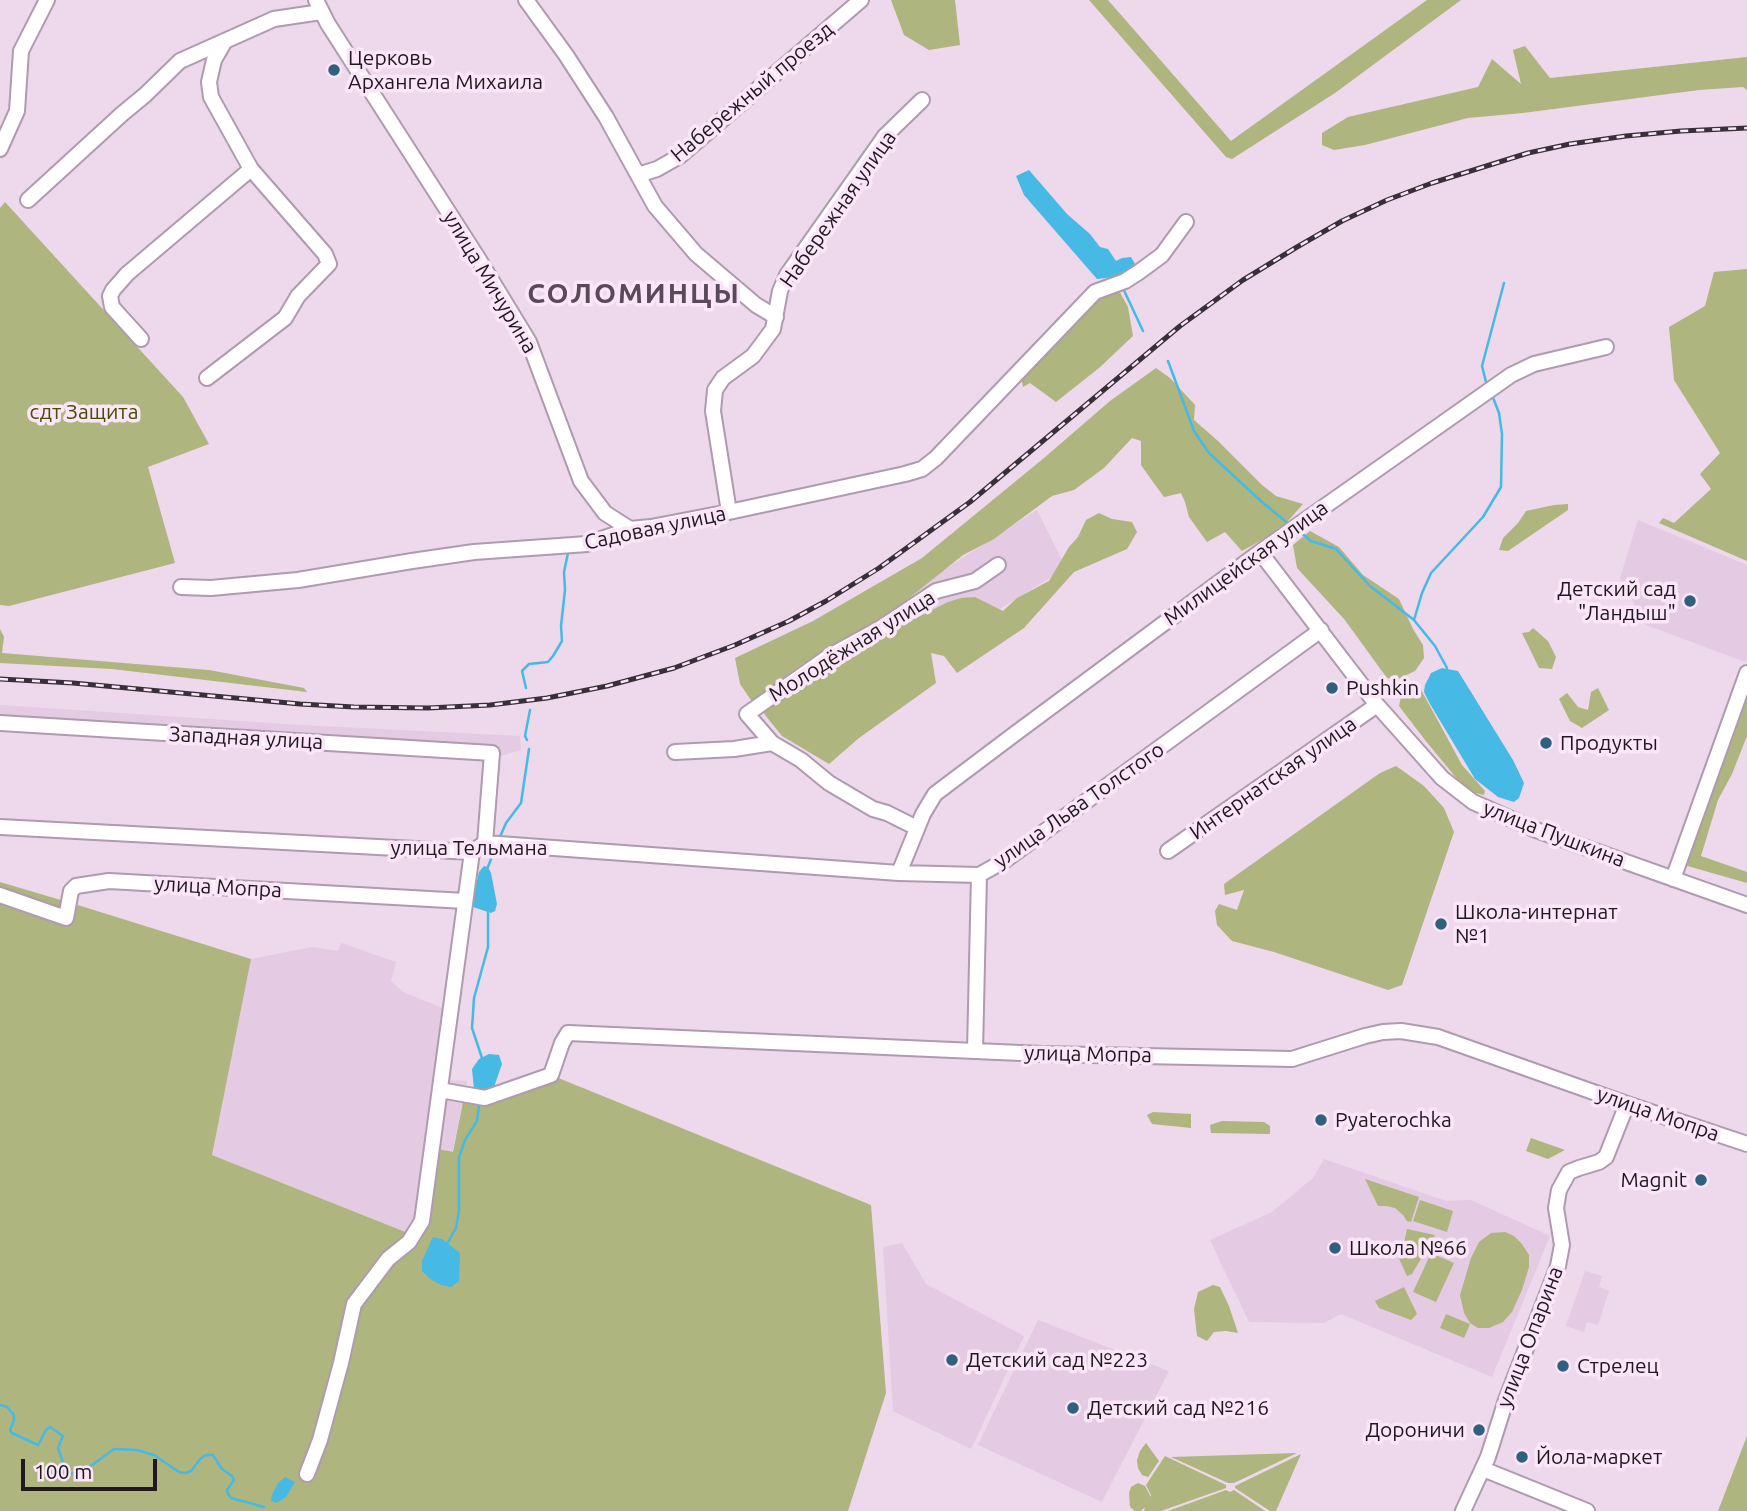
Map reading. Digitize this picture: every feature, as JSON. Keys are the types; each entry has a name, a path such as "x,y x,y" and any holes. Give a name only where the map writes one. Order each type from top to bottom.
{"street":[{"path":"0,149 17,111 21,51 47,0"},
{"path":"526,0 606,117 655,206 696,254 756,305 776,317"},
{"name":"Набережный проезд","path":"638,175 657,169 680,156 861,0"},
{"path":"28,200 180,61 274,19 319,6"},
{"name":"улица Мичурина","path":"319,6 529,342 581,481 605,513 630,529"},
{"path":"207,378 285,318 298,296 329,264 325,254 251,169 211,97 209,82 214,60 225,41"},
{"name":"Набережная улица","path":"729,512 713,411 715,390 723,378 753,356 773,329 780,291 787,275 885,136 922,100"},
{"path":"141,339 111,307 110,296 113,290 127,274 251,169"},
{"name":"Садовая улица","path":"181,587 211,588 298,580 474,552 587,544 630,529 729,512 922,469 936,458 1095,292 1125,281 1139,272 1161,255 1186,222"},
{"name":"Милицейская улица","path":"898,873 935,794 1260,552 1511,375 1534,364 1606,347"},
{"name":"улица Пушкина","path":"1260,552 1377,705 1441,778 1473,802 1536,830 1747,905"},
{"name":"Молодёжная улица","path":"772,743 747,713 828,657 878,629 936,591 975,581 998,565"},
{"name":"улица Льва Толстого","path":"975,1051 979,875 1004,861 1321,631"},
{"path":"1673,878 1747,673"},
{"name":"Интернатская улица","path":"1168,852 1377,705"},
{"name":"Западная улица","path":"0,723 492,752 485,843"},
{"path":"675,752 772,743 829,783 873,809 917,828"},
{"name":"улица Тельмана","path":"0,827 472,852 485,843 898,873 979,875"},
{"path":"307,1474 320,1440 354,1304 388,1259 409,1242 422,1220 472,852"},
{"name":"улица Мопра","path":"0,895 66,918 71,891 76,886 109,881 465,901"},
{"name":"улица Мопра","path":"440,1090 485,1098 551,1075 568,1032 1043,1054 1292,1059 1365,1036 1401,1031 1438,1037 1747,1144"},
{"name":"улица Опарина","path":"1463,1511 1483,1469 1523,1352 1558,1266 1562,1245 1556,1208 1559,1190 1566,1176 1572,1171 1606,1157 1627,1104"},
{"path":"1483,1469 1587,1511"}],"shaded area":[{"path":"1037,510 1066,568 932,651 899,599"},
{"name":"Детский сад \"Ландыш\"","path":"1638,520 1747,565 1745,662 1646,625 1620,578"},
{"path":"0,705 300,725 520,736 521,750 497,757 0,727"},
{"path":"341,943 396,962 391,981 403,992 447,1010 437,1080 467,1081 452,1153 433,1148 413,1235 212,1155 251,959 312,947 338,951"},
{"path":"1324,1159 1446,1201 1471,1200 1550,1236 1492,1377 1341,1314 1324,1323 1249,1322 1210,1240 1272,1212 1313,1178"},
{"name":"Детский сад №223","path":"902,1243 926,1284 1024,1336 971,1449 893,1411 883,1247"},
{"path":"1585,1271 1602,1276 1599,1287 1609,1291 1598,1325 1587,1322 1584,1332 1566,1326"},
{"name":"Детский сад №216","path":"1038,1320 1169,1371 1102,1502 978,1445"}],"green space":[{"path":"891,0 955,0 960,45 929,50 904,35"},
{"path":"1089,0 1108,0 1231,141 1427,0 1461,0 1335,93 1232,159 1226,157"},
{"path":"1525,46 1550,78 1747,57 1747,90 1743,87 1699,90 1468,118 1365,145 1334,150 1322,145 1322,133 1348,117 1478,87 1492,59 1521,84 1513,50"},
{"name":"сдт Защита","path":"5,202 183,397 209,444 148,467 175,563 9,606 0,605 0,208"},
{"path":"1747,269 1747,561 1659,523 1663,518 1674,523 1711,489 1700,474 1720,453 1674,380 1669,327 1705,306 1714,272"},
{"path":"1117,287 1128,307 1133,336 1099,368 1056,402 1030,383 1023,387 1021,376 1096,298"},
{"path":"1156,368 1170,378 1195,405 1194,420 1262,485 1276,496 1303,504 1280,530 1242,551 1225,532 1207,542 1189,517 1181,493 1164,497 1153,482 1141,465 1141,441 1132,438 1104,468 1074,490 1052,496 994,539 963,555 893,611 753,703 740,684 735,658 813,621 922,558 1110,401"},
{"path":"1568,504 1568,510 1508,551 1499,550 1503,538 1526,511"},
{"path":"1099,513 1112,519 1132,522 1137,532 1127,549 1074,572 1024,628 957,673 944,656 931,653 936,683 859,738 829,764 782,736 761,710 802,685 871,636 908,622 948,602 975,597 1003,611 1017,598 1049,581 1086,520"},
{"path":"1310,531 1339,547 1363,575 1399,599 1423,645 1424,658 1415,671 1398,679 1387,678 1344,619 1297,568 1293,545"},
{"path":"1533,628 1548,641 1556,657 1552,669 1539,668 1522,633"},
{"path":"0,629 4,637 2,653 209,670 304,688 307,692 112,669 0,663"},
{"path":"1419,686 1462,765 1485,791 1484,795 1467,791 1399,706 1402,692"},
{"path":"1598,688 1609,710 1582,728 1570,721 1559,699 1567,693 1578,707 1588,710 1591,692"},
{"path":"1747,690 1747,736 1718,800 1701,856 1747,872 1747,883 1684,865"},
{"path":"1396,766 1424,786 1444,808 1454,832 1402,985 1388,990 1232,941 1217,925 1215,911 1219,904 1237,910 1244,890 1225,895 1224,884 1380,773"},
{"path":"0,882 251,959 212,1155 413,1235 432,1148 453,1152 463,1102 484,1105 551,1075 871,1205 886,1393 848,1511 0,1511"},
{"path":"1153,1112 1191,1114 1191,1128 1152,1124 1147,1115"},
{"path":"1222,1121 1264,1122 1270,1126 1270,1134 1211,1133 1210,1125"},
{"path":"1531,1138 1565,1150 1548,1159 1526,1151"},
{"path":"1365,1179 1419,1197 1411,1222 1395,1208 1378,1206"},
{"path":"1420,1200 1453,1211 1447,1232 1413,1221"},
{"path":"1407,1229 1435,1235 1412,1274 1407,1276 1396,1252 1404,1243"},
{"path":"1505,1232 1522,1244 1529,1255 1529,1267 1512,1312 1503,1322 1489,1328 1478,1328 1470,1323 1464,1313 1460,1295 1471,1258 1479,1242 1491,1233"},
{"path":"1431,1253 1454,1263 1436,1302 1413,1292"},
{"path":"1213,1285 1220,1287 1238,1333 1214,1332 1207,1341 1197,1336 1194,1309 1198,1292"},
{"path":"1404,1287 1417,1314 1411,1320 1379,1308 1375,1301"},
{"path":"1446,1314 1470,1324 1464,1338 1440,1328"},
{"path":"1747,1436 1747,1511 1718,1511"},
{"path":"1146,1443 1159,1461 1148,1477 1142,1475 1137,1460"},
{"path":"1297,1453 1234,1483 1228,1483 1171,1457"},
{"path":"1301,1454 1276,1511 1270,1511 1235,1488 1235,1486"},
{"path":"1165,1456 1226,1485 1226,1488 1161,1511 1144,1511 1145,1507 1141,1511 1135,1511 1130,1507 1131,1487 1138,1483 1145,1486 1151,1497 1146,1485"},
{"path":"1226,1490 1234,1490 1265,1511 1168,1511"}],"water":[{"path":"1029,170 1067,214 1090,234 1100,247 1108,249 1116,261 1131,257 1135,264 1123,276 1097,279 1024,195 1016,176"},
{"path":"1442,668 1458,671 1513,760 1524,783 1519,798 1514,802 1498,797 1475,779 1430,704 1424,692 1425,685 1431,673"},
{"path":"484,866 488,867 491,873 497,904 495,911 491,913 473,907 479,872"},
{"path":"489,1054 499,1055 502,1064 494,1087 485,1092 474,1090 472,1069 479,1059"},
{"path":"433,1237 442,1239 460,1253 459,1281 451,1287 430,1279 422,1271 422,1261"},
{"path":"285,1477 295,1482 286,1497 277,1503 271,1501 278,1483"}],"waterway":[{"path":"1486,382 1482,366 1504,283"},
{"path":"1122,286 1143,331"},
{"path":"1168,361 1194,431 1209,453 1290,525"},
{"path":"1414,620 1431,573 1483,517 1501,487 1502,434 1499,413 1492,395"},
{"path":"1299,531 1311,541 1336,549 1370,586 1414,620 1435,646 1447,668"},
{"path":"526,688 522,671 529,664 548,662 562,641 564,572 568,553"},
{"path":"527,740 525,736 530,710"},
{"path":"500,837 506,823 521,803 529,749"},
{"path":"488,867 494,851"},
{"path":"482,1058 472,1028 474,998 488,947 488,912"},
{"path":"447,1244 456,1228 459,1211 459,1157 465,1140 477,1121 479,1105"},
{"path":"0,1405 7,1407 14,1415 10,1430 12,1433 38,1445 50,1427 63,1436 58,1448 65,1468 70,1473 77,1474 78,1466 88,1468 114,1449 137,1450 154,1455 179,1472 186,1473 191,1471 201,1458 213,1455 222,1469 234,1480 227,1490 231,1498 264,1507"}],"railway":[{"path":"0,679 300,704 428,708 490,705 547,698 607,686 674,668 789,621 879,568 970,502 1180,326 1243,280 1342,221 1432,183 1528,153 1626,136 1747,128"}],"place":[{"name":"Церковь Архангела Михаила","path":"334,70"},
{"name":"Детский сад \"Ландыш\"","path":"1690,601"},
{"name":"Pushkin","path":"1332,688"},
{"name":"Продукты","path":"1546,743"},
{"name":"Школа-интернат №1","path":"1441,924"},
{"name":"Pyaterochka","path":"1321,1120"},
{"name":"Magnit","path":"1701,1180"},
{"name":"Школа №66","path":"1335,1248"},
{"name":"Детский сад №223","path":"952,1360"},
{"name":"Стрелец","path":"1563,1366"},
{"name":"Детский сад №216","path":"1073,1408"},
{"name":"Дороничи","path":"1479,1430"},
{"name":"Йола-маркет","path":"1522,1457"}],"district":[{"name":"СОЛОМИНЦЫ","path":"634,294"}]}
